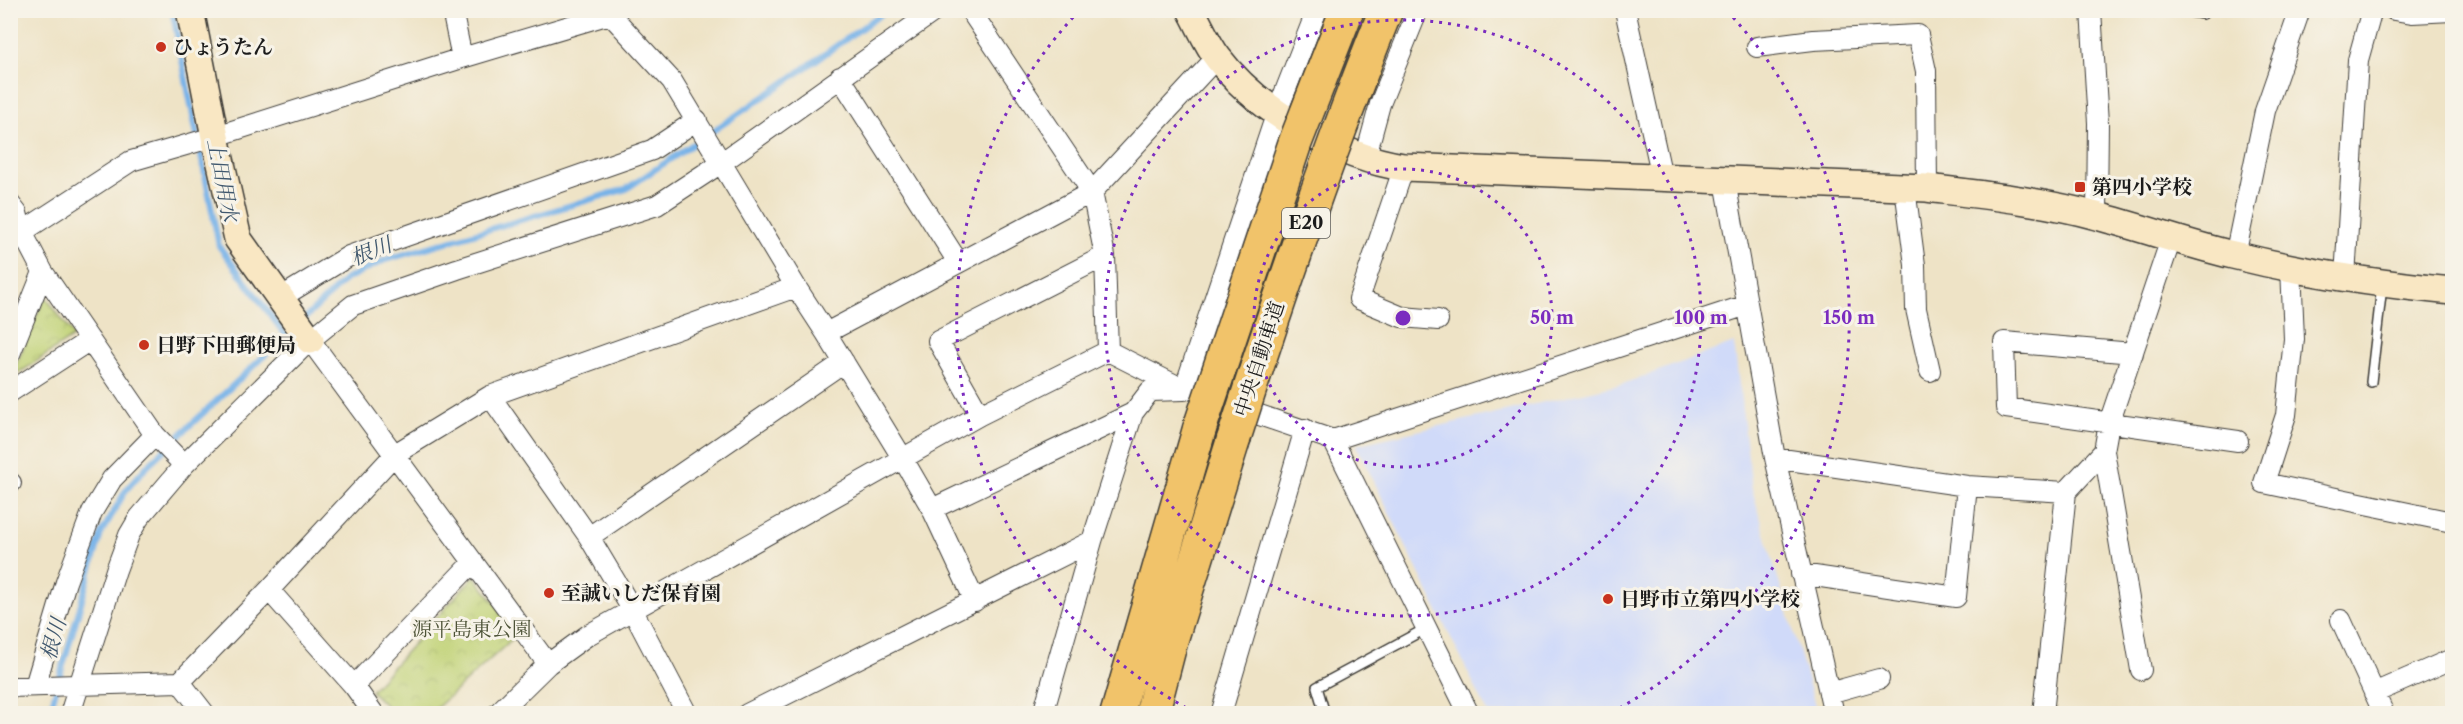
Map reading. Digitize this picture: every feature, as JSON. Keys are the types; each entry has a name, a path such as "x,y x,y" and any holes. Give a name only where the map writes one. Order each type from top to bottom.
{"highway":[{"name":"中央自動車道","path":"1117,714 1200,428 1295,143 1347,10"},
{"name":"中央自動車道","path":"1152,714 1172,637 1288,272 1349,101 1386,10"}],"main road":[{"path":"190,10 206,140 238,239 310,340"},
{"path":"1191,10 1217,57 1246,87 1277,112 1319,139 1365,159 1404,167 1916,188 2024,202 2097,216 2235,256 2345,278 2452,291"}],"street":[{"path":"452,10 462,58"},
{"path":"70,714 74,685 129,535 152,500 184,465 310,340 353,305 657,205 718,158 936,10"},
{"path":"970,10 1092,192 1105,256 1108,351"},
{"path":"1184,390 1277,112 1317,10"},
{"path":"1365,159 1380,104 1418,10"},
{"path":"1625,10 1662,177"},
{"path":"2091,10 2098,123 2097,216"},
{"path":"2235,256 2265,111 2300,10"},
{"path":"2345,278 2358,60 2372,10"},
{"path":"2394,10 2412,13 2452,11"},
{"path":"16,234 131,162 609,12 672,81 699,124 796,288 844,362 932,509 975,601"},
{"path":"1757,47 1813,40 1918,35 1926,71 1916,188 1916,309 1930,371"},
{"path":"826,333 1092,192 1217,57"},
{"path":"840,77 958,262"},
{"path":"280,298 349,256 652,150 699,124"},
{"path":"1404,167 1359,299 1402,317 1438,320"},
{"path":"1725,181 1775,458 1833,713"},
{"path":"10,204 16,213 16,234 155,435 184,465"},
{"path":"2142,670 2104,451 2109,423 2171,239"},
{"path":"980,415 939,341 1105,256"},
{"path":"2291,267 2294,339 2286,415 2264,483 2452,522"},
{"path":"10,354 43,272"},
{"path":"10,687 180,682 269,590 395,453 490,396 796,288"},
{"path":"1108,351 1184,390 1333,440 1747,305"},
{"path":"10,392 90,340"},
{"path":"310,340 395,453 471,563 548,664"},
{"path":"2133,353 2004,342 2006,408 2238,441"},
{"path":"497,714 548,664 588,635 980,415 1108,351"},
{"path":"589,537 844,362"},
{"path":"1043,714 1092,541 1133,413 1150,391 1184,390"},
{"path":"490,396 589,537 632,609 687,714"},
{"path":"932,509 1133,413"},
{"path":"1221,714 1305,429"},
{"path":"39,686 66,582 92,512 112,478 155,435"},
{"path":"1333,440 1469,714"},
{"path":"2043,714 2066,492 2104,451"},
{"path":"1775,458 1967,486 2066,492"},
{"path":"1801,574 1956,597 1967,486"},
{"path":"747,714 1092,541"},
{"path":"354,686 471,563"},
{"path":"269,590 354,686 374,714"},
{"path":"2341,620 2384,714"},
{"path":"2374,693 2452,659"},
{"path":"1829,693 1879,680"},
{"path":"180,682 205,714"}],"lane":[{"path":"2178,10 2203,14"},
{"path":"2371,382 2382,284"},
{"path":"1325,714 1317,687 1426,628"}],"shaded area":[{"name":"日野市立第四小学校","path":"1734,343 1752,489 1816,709 1806,714 1488,713 1356,445 1623,384"}],"green space":[{"path":"45,296 74,336 19,373 14,370"},
{"name":"源平島東公園","path":"474,576 519,633 431,713 393,713 371,691"}],"waterway":[{"name":"上田用水","path":"172,10 219,246 286,336"},
{"name":"根川","path":"304,319 346,279 385,260 626,189 771,92 887,10"},
{"name":"根川","path":"49,714 101,534 126,490 148,465 294,328"}],"place":[{"name":"ひょうたん","path":"161,47"},
{"name":"第四小学校","path":"2080,187"},
{"name":"日野下田郵便局","path":"144,345"},
{"name":"至誠いしだ保育園","path":"549,593"},
{"name":"日野市立第四小学校","path":"1608,599"}]}
